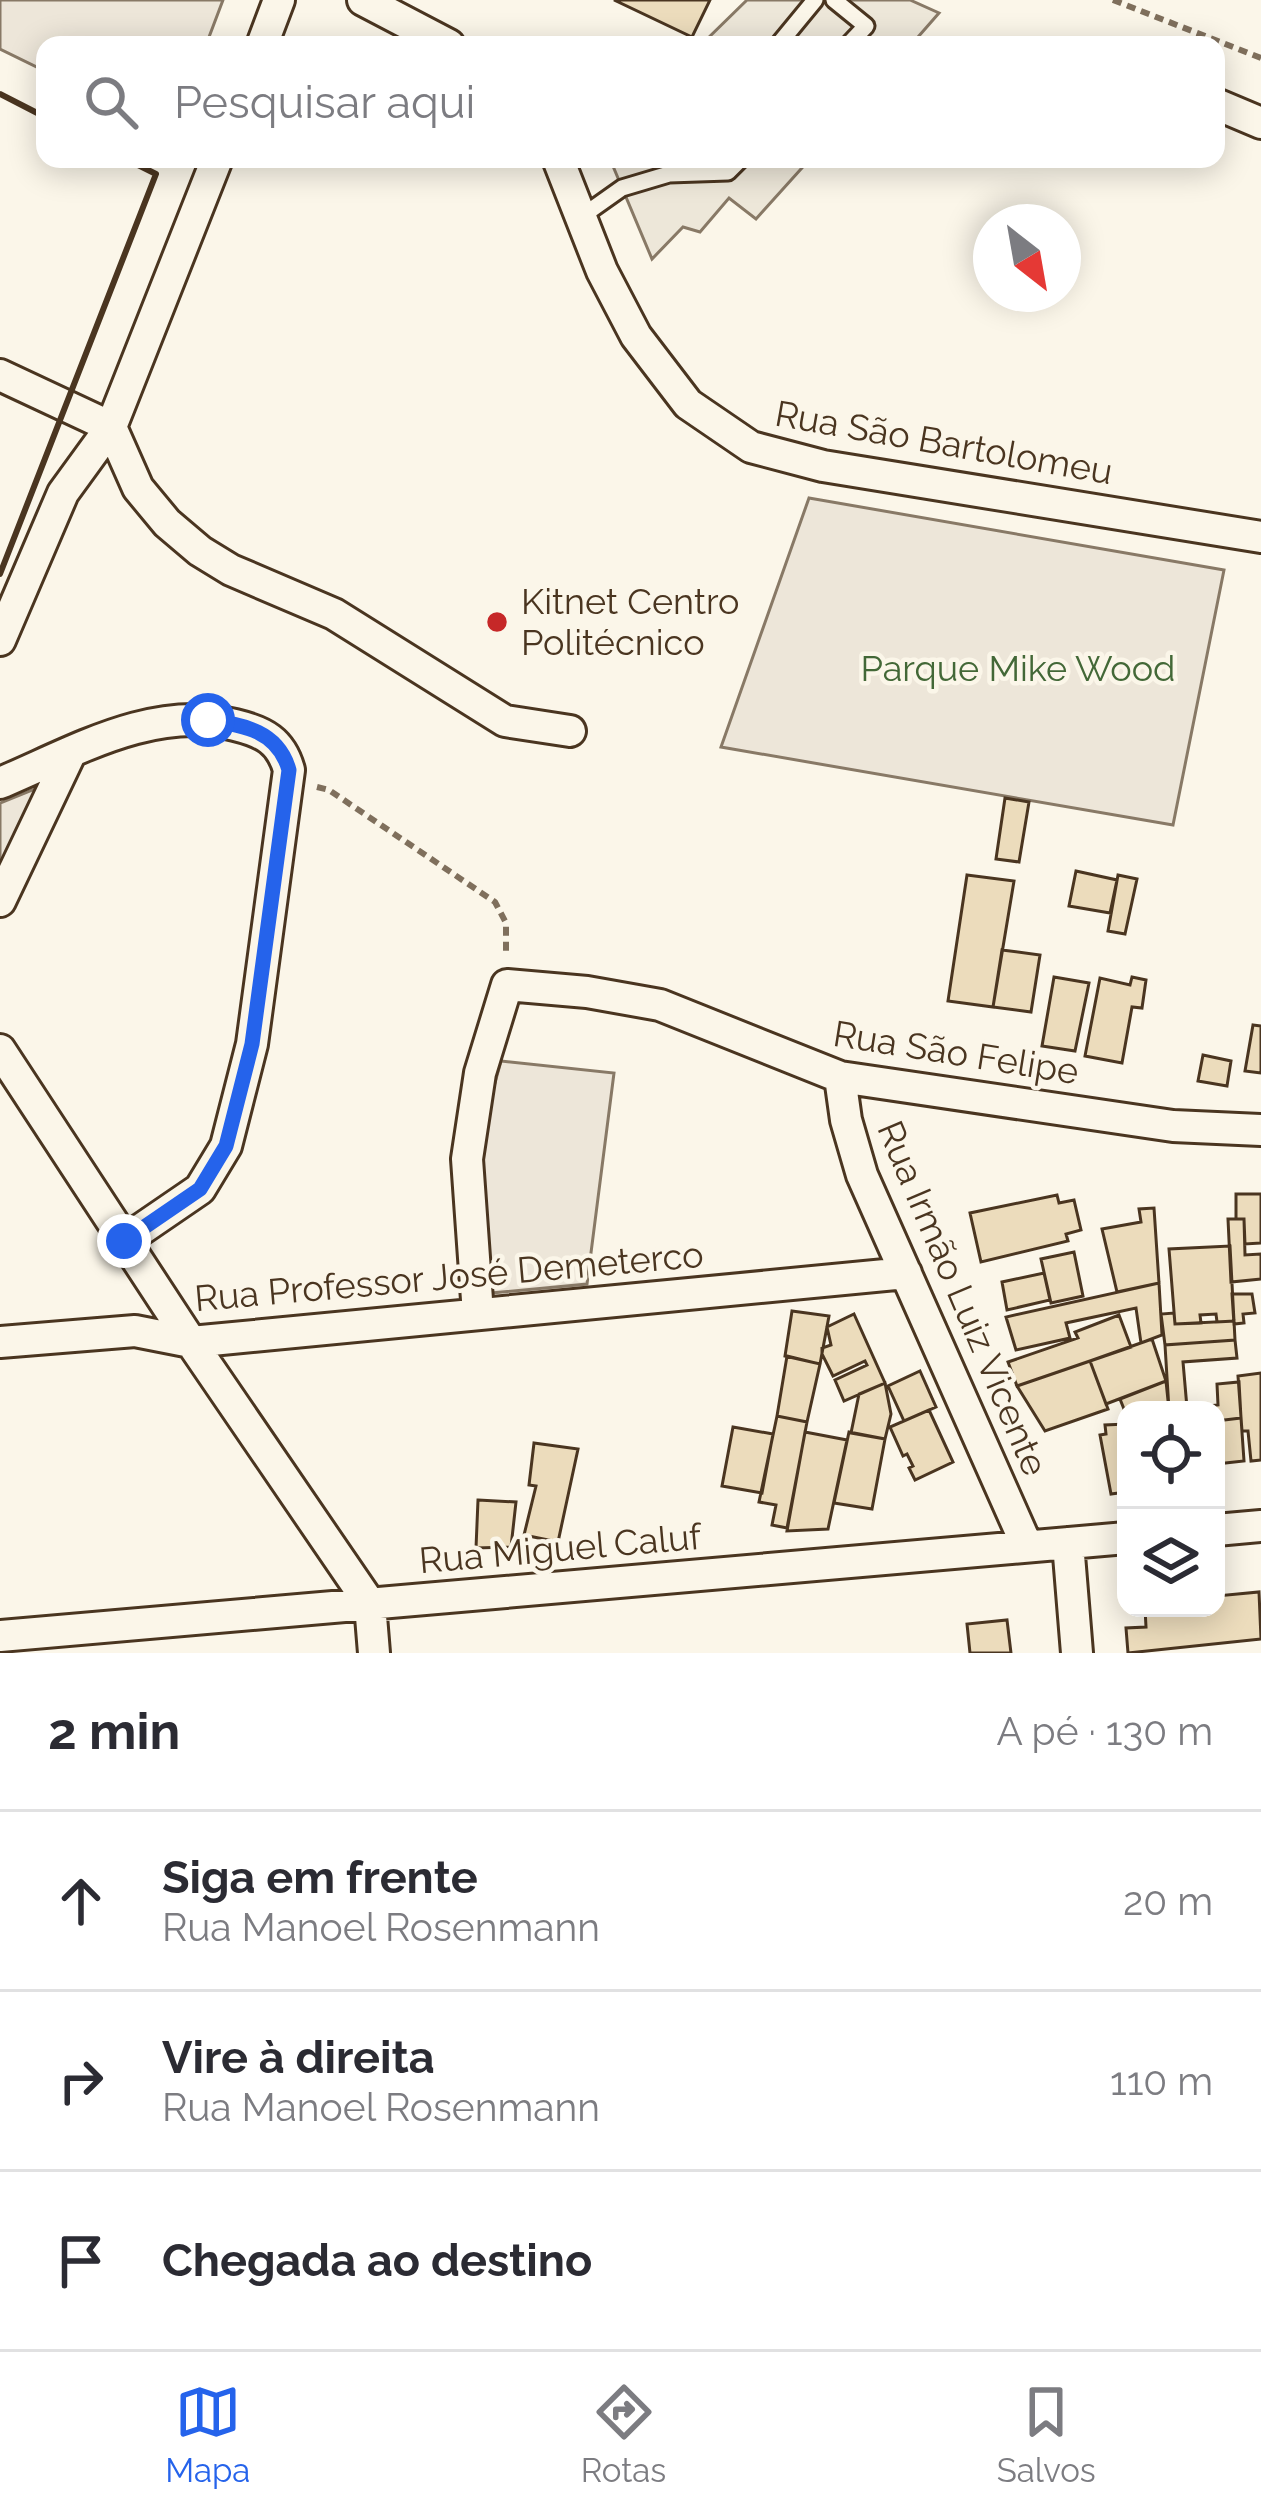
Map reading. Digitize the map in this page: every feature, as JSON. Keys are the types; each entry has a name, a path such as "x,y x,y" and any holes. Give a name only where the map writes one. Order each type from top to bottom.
{"street":[{"path":"265,36 279,0"},
{"path":"363,0 432,36"},
{"path":"1225,108 1261,123"},
{"path":"0,640 63,493 111,427 213,168"},
{"name":"Rua São Bartolomeu","path":"561,168 621,311 660,372 688,404 751,447 823,466 1261,537"},
{"path":"0,376 111,427 138,488 167,523 200,551 231,570 334,614 506,721 570,731"},
{"path":"0,783 141,726 208,720 269,737 286,758 290,782 252,1044 226,1146 200,1189 124,1241"},
{"path":"0,901 70,754"},
{"path":"478,1314 466,1159 480,1073 507,985"},
{"name":"Rua São Felipe","path":"507,985 660,1005 840,1077 1173,1126 1261,1130"},
{"path":"2,1060 370,1604 374,1653"},
{"name":"Rua Irmão Luiz Vicente","path":"840,1077 853,1148 1027,1546"},
{"name":"Rua Professor José Demeterco","path":"0,1342 135,1331 191,1342 906,1273"},
{"path":"1225,1529 1261,1526"},
{"name":"Rua Miguel Caluf","path":"0,1636 1117,1539"},
{"path":"1068,1543 1077,1653"}],"lane":[{"path":"785,36 815,0"},
{"path":"834,0 866,26 857,36"},
{"path":"669,174 674,168"},
{"path":"580,218 622,188 669,174 728,172 732,168"}],"path":[{"path":"1113,0 1205,36"},
{"path":"1225,44 1261,58"},
{"path":"290,782 329,790 495,902 506,923 507,985"}],"green space":[{"path":"0,0 223,0 209,36 36,36 36,67 0,49"},
{"name":"Parque Mike Wood","path":"809,498 1224,570 1173,825 721,747"},
{"path":"40,789 0,875 0,803"},
{"path":"501,1061 614,1073 587,1284 491,1293 481,1215 481,1133"}],"shaded area":[{"path":"747,0 910,0 939,13 919,36 710,36"},
{"path":"614,168 802,168 756,219 729,198 700,232 683,227 652,259"}],"building":[{"path":"614,0 710,0 690,36"},
{"path":"1005,798 1029,802 1019,862 996,859"},
{"path":"1076,871 1117,880 1110,913 1069,906"},
{"path":"967,875 1014,881 993,1007 948,1001"},
{"path":"1118,875 1137,879 1125,934 1108,931"},
{"path":"1002,950 1040,955 1031,1012 993,1007"},
{"path":"1054,977 1089,983 1075,1051 1042,1046"},
{"path":"1132,977 1146,980 1142,1008 1132,1007 1122,1063 1085,1056 1100,978 1130,985"},
{"path":"1253,1025 1261,1026 1261,1073 1245,1071"},
{"path":"1203,1055 1231,1061 1227,1086 1198,1081"},
{"path":"1236,1194 1261,1194 1261,1243 1245,1244 1244,1219 1236,1219"},
{"path":"1057,1195 1059,1203 1074,1200 1081,1230 1066,1234 1068,1241 981,1262 970,1213"},
{"path":"1154,1208 1159,1283 1117,1292 1102,1229 1141,1222 1139,1209"},
{"path":"1228,1219 1244,1219 1245,1255 1261,1254 1261,1279 1231,1282"},
{"path":"1230,1246 1234,1321 1217,1322 1216,1314 1200,1315 1201,1323 1175,1324 1169,1249"},
{"path":"1074,1252 1083,1296 1051,1303 1041,1259"},
{"path":"1044,1273 1050,1300 1007,1310 1002,1282"},
{"path":"1159,1283 1162,1335 1141,1343 1136,1308 1066,1323 1070,1338 1016,1350 1006,1317"},
{"path":"1232,1294 1252,1294 1255,1313 1243,1314 1244,1323 1234,1324"},
{"path":"792,1311 829,1316 820,1364 785,1356"},
{"path":"1174,1313 1175,1324 1234,1321 1235,1340 1165,1345 1161,1314"},
{"path":"854,1314 885,1383 844,1401 835,1380 867,1365 865,1361 833,1376 822,1348 831,1345 827,1327"},
{"path":"1119,1315 1131,1347 1017,1386 1008,1362 1078,1338 1075,1332"},
{"path":"1152,1339 1166,1381 1106,1404 1090,1361"},
{"path":"1235,1340 1237,1358 1183,1362 1186,1401 1168,1401 1165,1345"},
{"path":"787,1356 820,1364 807,1422 777,1416"},
{"path":"1090,1361 1108,1409 1045,1431 1017,1386"},
{"path":"920,1371 936,1407 904,1421 888,1386"},
{"path":"1261,1373 1261,1460 1251,1461 1248,1431 1242,1431 1238,1376"},
{"path":"1166,1381 1168,1401 1120,1399"},
{"path":"1239,1382 1241,1418 1225,1420 1225,1401 1218,1401 1217,1384"},
{"path":"885,1383 891,1414 885,1439 851,1433 859,1394"},
{"path":"929,1410 953,1462 915,1480 909,1468 913,1466 890,1427"},
{"path":"777,1416 807,1422 787,1528 772,1525 776,1505 759,1502"},
{"path":"1241,1418 1244,1461 1225,1463 1225,1420"},
{"path":"1117,1424 1117,1493 1111,1494 1100,1435 1106,1434 1105,1425"},
{"path":"733,1427 773,1434 762,1493 722,1486"},
{"path":"805,1432 847,1440 828,1529 787,1531"},
{"path":"849,1432 885,1439 872,1509 834,1503"},
{"path":"534,1443 578,1449 558,1542 524,1535 536,1486 529,1485"},
{"path":"478,1500 516,1502 511,1547 476,1548"},
{"path":"1259,1592 1261,1639 1128,1653 1126,1628 1146,1627 1145,1617 1225,1617 1225,1595"},
{"path":"1007,1620 1011,1653 970,1653 967,1624"}],"wall":[{"path":"0,94 36,112"},
{"path":"0,574 156,174 144,168"}],"place":[{"name":"Kitnet Centro Politécnico","path":"497,622"}],"route":[{"path":"124,1241 180,1205 213,1172 236,1115 252,1044 289,770 279,746 269,737 208,720"}]}
